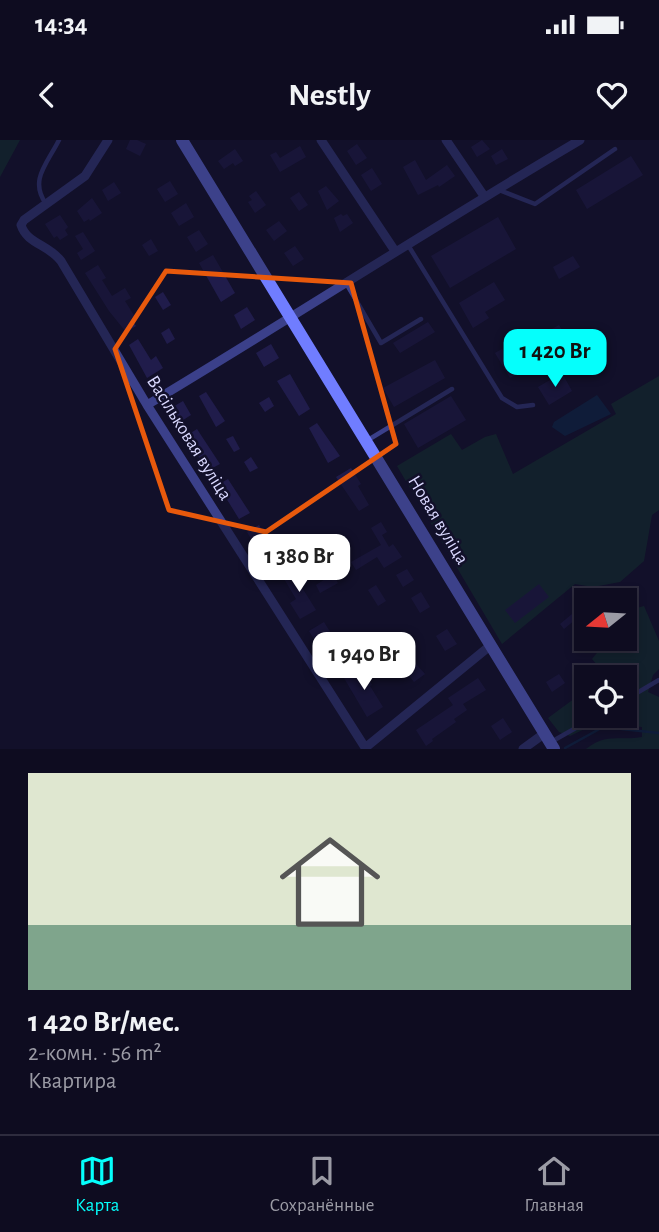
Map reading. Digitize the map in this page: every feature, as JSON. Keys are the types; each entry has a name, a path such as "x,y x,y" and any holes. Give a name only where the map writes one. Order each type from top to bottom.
{"street":[{"path":"46,204 85,176 108,140"},
{"name":"Новая вуліца","path":"182,140 550,742"},
{"path":"321,140 395,251"},
{"path":"446,140 484,196"},
{"path":"147,405 484,196 580,140"},
{"name":"Васільковая вуліца","path":"46,204 24,220 21,225 26,237 53,251 61,261 147,405 366,748"},
{"path":"366,748 491,645"},
{"path":"523,749 550,742"}],"lane":[{"path":"46,204 38,193 37,182 59,140"},
{"path":"496,189 535,204 615,149"},
{"path":"407,244 502,398 517,407 533,405"},
{"path":"346,282 381,343 421,319"},
{"path":"367,441 452,389"},
{"path":"637,693 659,680"},
{"path":"550,742 575,728"}],"highlighted area":[{"path":"166,271 351,283 396,444 266,532 169,510 115,349"}],"green space":[{"path":"0,140 20,140 0,177"},
{"path":"659,376 659,510 652,515 644,561 620,582 593,587 575,584 502,644 397,466 451,434 462,450 496,434 513,474 616,414 611,404"},
{"path":"644,606 659,641 659,669 653,675 648,692 659,697 659,749 586,749 606,739 642,737 642,727 637,726 637,665 597,665 592,659 598,651 637,651 637,608"},
{"path":"574,699 574,728 587,728 570,736 559,732 548,718"}],"water":[{"path":"597,395 611,414 565,436 552,427 554,422"}],"building":[{"path":"130,140 146,144 140,156 126,149"},
{"path":"482,140 490,149 477,157 471,147"},
{"path":"357,144 367,158 356,165 347,151"},
{"path":"300,146 306,157 280,172 270,155 276,152 280,158"},
{"path":"235,149 243,161 224,169 218,161"},
{"path":"502,149 508,159 496,165 491,156"},
{"path":"631,156 643,175 587,209 576,190"},
{"path":"415,160 426,180 447,165 455,176 439,187 438,185 418,195 403,167"},
{"path":"372,168 382,184 371,191 361,175"},
{"path":"170,181 178,194 165,202 157,189"},
{"path":"114,182 121,193 108,201 102,190"},
{"path":"326,186 339,201 327,210 318,191"},
{"path":"256,191 266,205 255,213 248,202 252,200 249,196"},
{"path":"299,192 308,205 299,211 290,198"},
{"path":"92,198 102,213 84,222 77,211"},
{"path":"186,203 194,217 179,226 171,213"},
{"path":"347,214 353,223 340,232 334,218"},
{"path":"60,215 68,227 65,230 68,235 60,240 57,236 54,238 45,224"},
{"path":"498,217 516,249 450,288 431,256"},
{"path":"279,221 287,231 274,241 266,230"},
{"path":"199,230 208,244 196,252 187,237"},
{"path":"83,232 95,251 81,260 77,253 83,249 75,236"},
{"path":"151,239 158,251 149,256 142,245"},
{"path":"295,246 304,259 293,266 284,253"},
{"path":"213,255 235,293 221,302 199,263"},
{"path":"573,256 580,267 559,279 553,267"},
{"path":"98,265 106,278 102,280 112,296 125,288 131,298 125,301 135,317 131,319 136,326 126,332 85,273"},
{"path":"494,282 505,300 485,312 489,318 473,328 459,303"},
{"path":"163,292 171,305 163,310 155,297"},
{"path":"247,307 255,320 241,329 234,315"},
{"path":"428,322 435,332 400,353 393,343"},
{"path":"559,325 570,344 510,378 495,353 502,349 506,355"},
{"path":"169,328 175,339 167,344 161,333"},
{"path":"138,339 151,360 156,356 163,368 147,378 129,345"},
{"path":"271,344 279,358 264,367 256,353"},
{"path":"435,360 445,378 394,407 383,388"},
{"path":"562,373 572,391 549,405 538,387"},
{"path":"290,374 310,409 299,416 277,381"},
{"path":"206,392 225,421 216,427 199,396"},
{"path":"451,396 466,420 418,448 404,424"},
{"path":"269,397 274,406 265,412 259,403"},
{"path":"183,401 191,415 180,422 171,408"},
{"path":"317,423 340,456 328,463 309,428"},
{"path":"197,429 220,464 207,471 186,436"},
{"path":"233,436 240,449 234,452 226,439"},
{"path":"251,457 258,468 250,472 244,462"},
{"path":"351,468 369,505 359,511 336,477"},
{"path":"228,479 250,513 239,519 218,485"},
{"path":"381,522 387,532 382,535 389,547 393,544 402,557 384,568 377,557 356,570 351,562 381,545 371,528"},
{"path":"259,525 279,561 268,568 247,532"},
{"path":"299,568 308,582 301,586 316,610 300,619 290,603 296,599 283,577"},
{"path":"407,569 414,580 403,587 396,575"},
{"path":"333,574 338,583 320,593 316,585"},
{"path":"539,584 549,597 515,623 505,610"},
{"path":"376,585 386,601 378,606 368,590"},
{"path":"421,592 430,607 420,613 411,598"},
{"path":"572,614 574,616 574,621 564,629 560,624"},
{"path":"324,622 332,635 317,644 309,631"},
{"path":"447,629 457,644 445,651 436,636"},
{"path":"338,647 346,661 332,670 323,656"},
{"path":"416,664 425,674 414,682 406,672"},
{"path":"363,668 383,707 367,717 344,678"},
{"path":"559,674 565,683 552,692 546,682"},
{"path":"478,678 486,690 463,704 467,710 426,746 416,730 453,705 448,698"},
{"path":"503,718 512,732 500,740 491,726"}],"waterway":[{"path":"565,748 603,727 659,733"}]}
